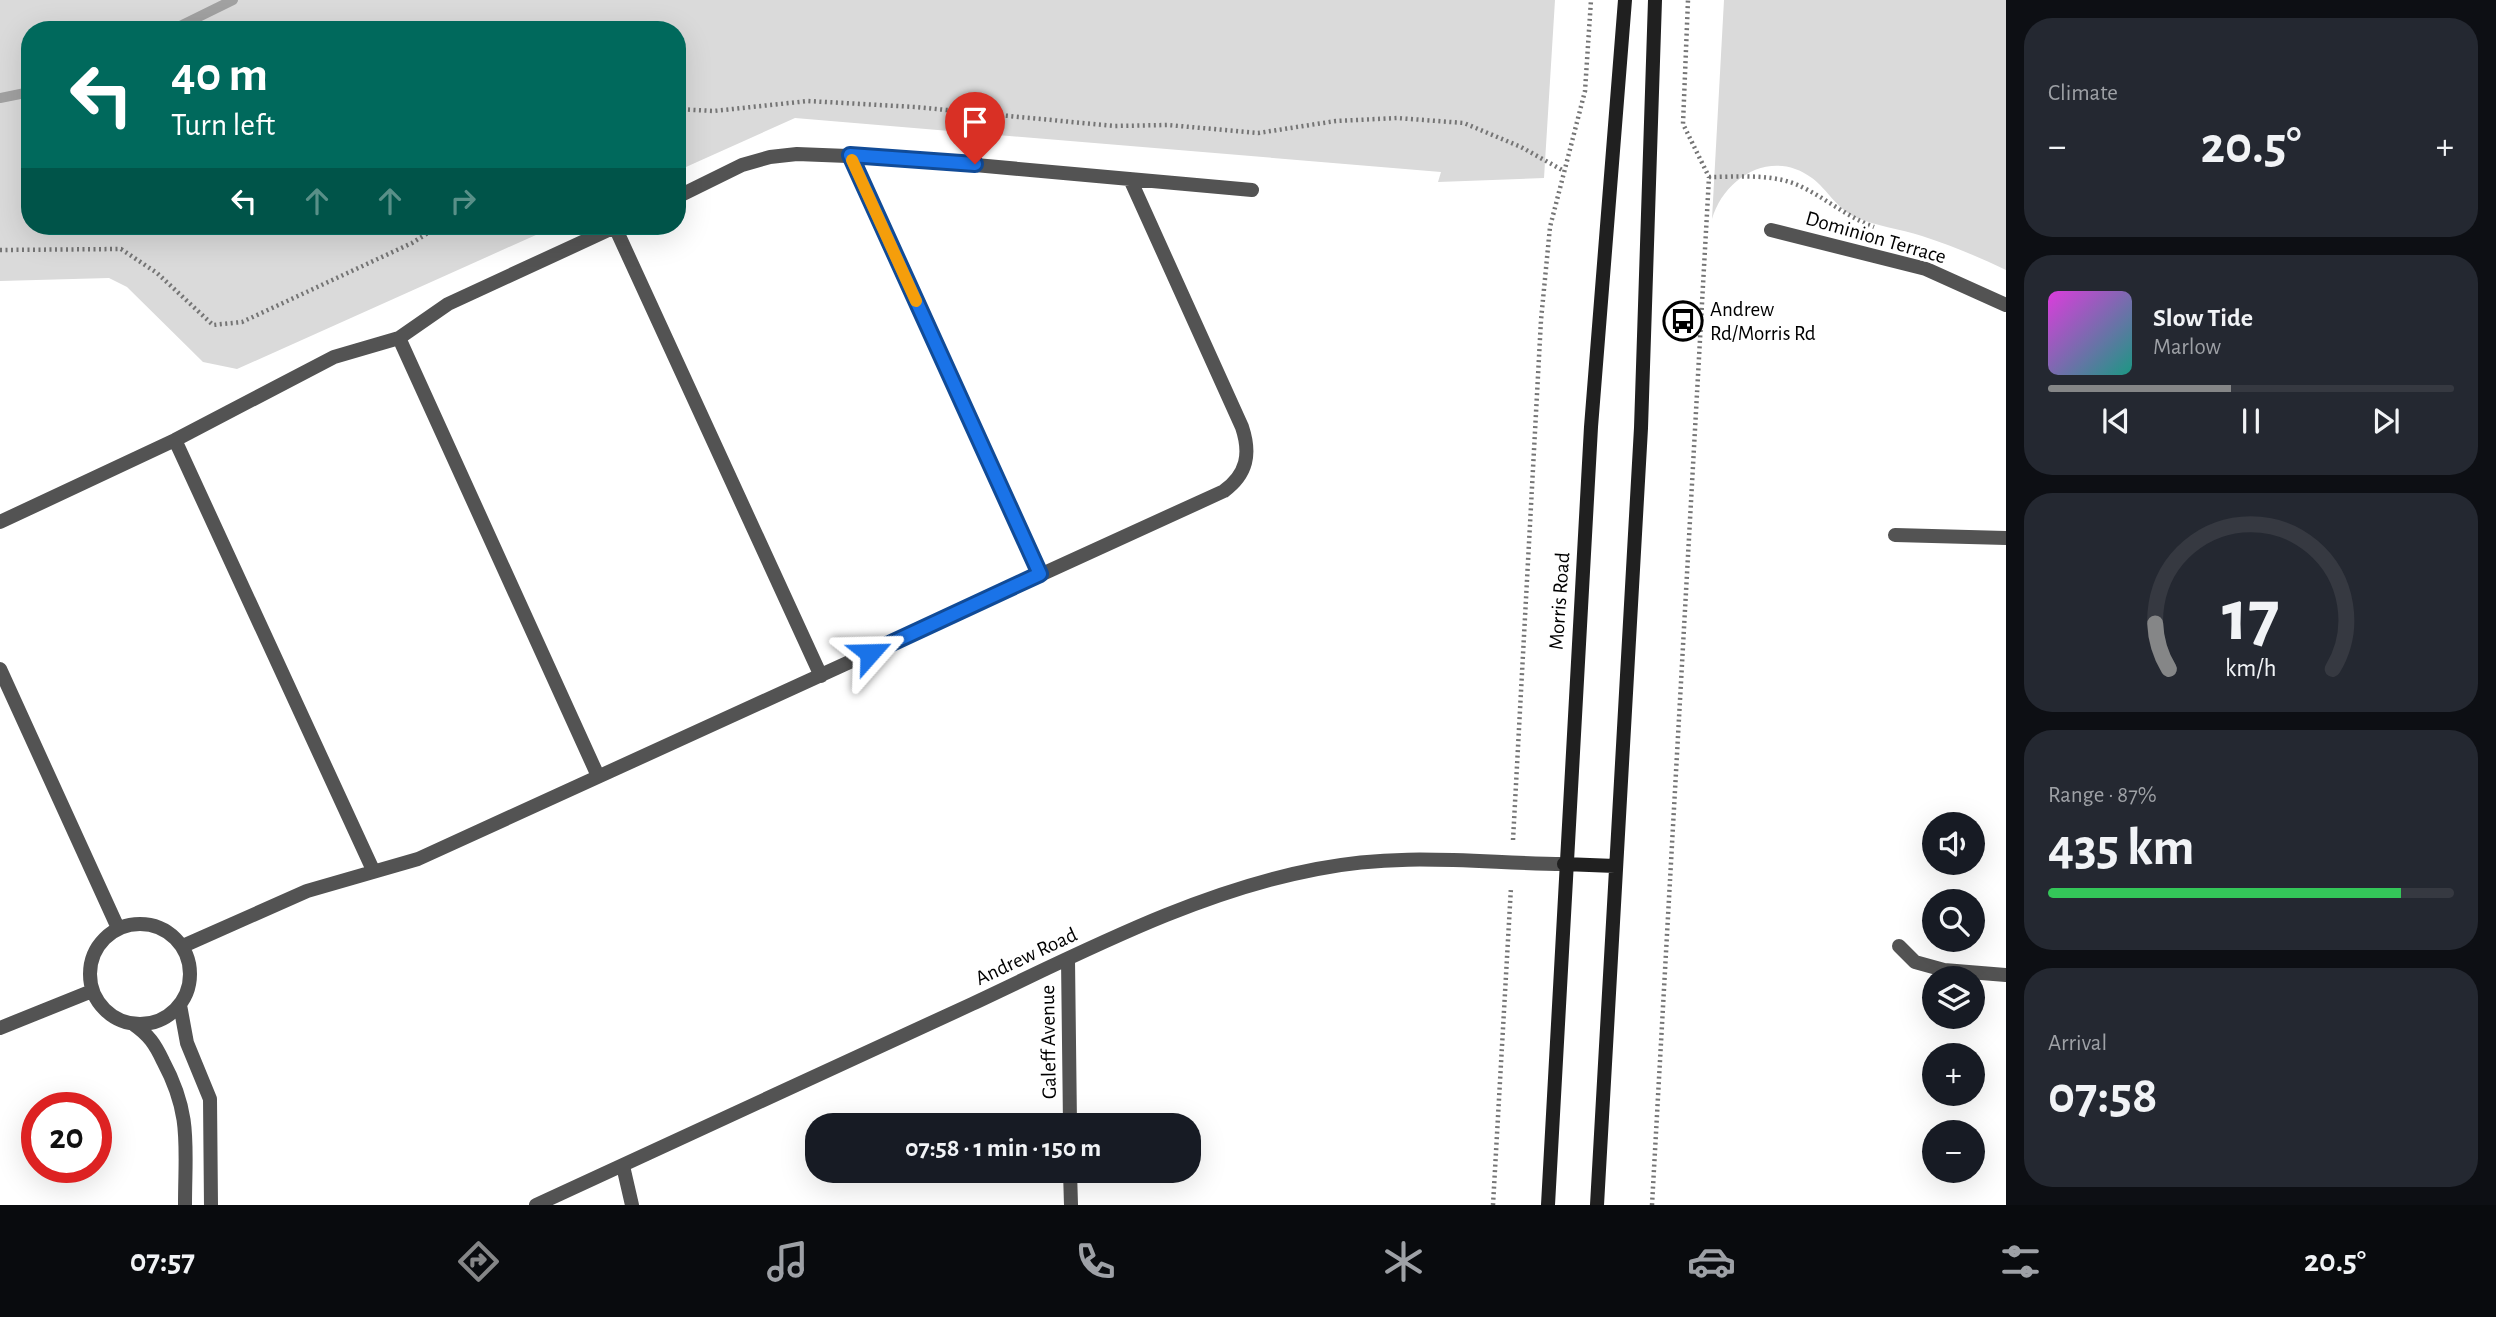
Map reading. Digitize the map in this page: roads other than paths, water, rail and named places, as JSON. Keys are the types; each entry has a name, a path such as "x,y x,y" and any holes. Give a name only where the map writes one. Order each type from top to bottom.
{"street":[{"name":"Morris Road","path":"1548,1205 1564,864 1591,428 1625,0"},
{"path":"1597,1205 1641,428 1655,0"},
{"path":"850,155 1040,574"},
{"path":"686,193 742,165 770,157 850,155 1252,190"},
{"path":"183,946 307,891 418,859 1224,491 1236,482 1248,454 1242,427 1130,178"},
{"name":"Dominion Terrace","path":"1771,230 1926,269 2006,305"},
{"path":"0,522 175,440 334,357 400,338 447,304 596,235"},
{"path":"620,235 821,676"},
{"path":"400,338 598,776"},
{"path":"175,440 373,870"},
{"path":"1895,536 2006,538"},
{"path":"0,668 118,928"},
{"name":"Andrew Road","path":"536,1205 1068,959 1186,909 1316,869 1414,857 1465,858 1513,864 1564,864"},
{"path":"1564,864 1615,866"},
{"path":"185,1205 184,1111 178,1087 151,1036 108,1013 92,991 89,973 93,955 103,939 118,928 136,923 154,925 170,933 183,946 191,976 180,1005 187,1043 210,1099 211,1205"},
{"path":"1899,946 1914,962 1934,968 2006,975"},
{"name":"Galeff Avenue","path":"1068,959 1070,1113"},
{"path":"0,1028 92,991"},
{"path":"133,1024 154,1023 180,1005"},
{"path":"623,1166 632,1205"},
{"path":"1070,1183 1071,1205"}],"waterway":[{"path":"190,21 233,0"},
{"path":"0,98 21,94"}],"place":[{"name":"Andrew Rd/Morris Rd","path":"1683,321"}]}
